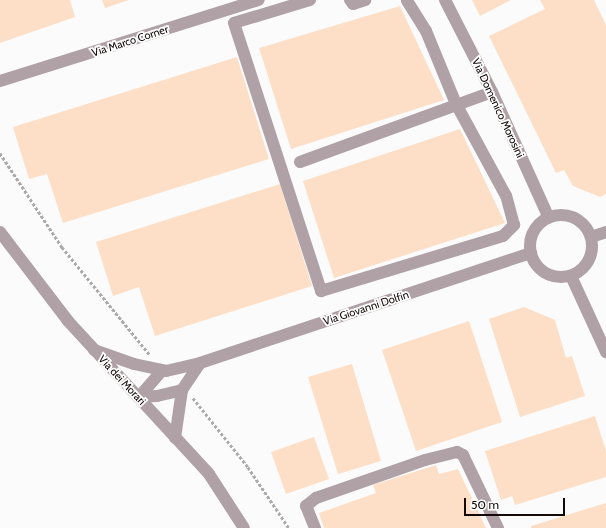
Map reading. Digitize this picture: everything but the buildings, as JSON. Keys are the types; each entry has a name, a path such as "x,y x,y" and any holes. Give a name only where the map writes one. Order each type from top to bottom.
{"street":[{"name":"Via Marco Corner","path":"0,82 259,0"},
{"path":"310,0 275,5 234,23 322,291 503,236 514,225 506,196 456,104 426,31 407,0"},
{"path":"350,0 353,4 366,0"},
{"name":"Via Domenico Morosini","path":"446,0 492,92 549,218"},
{"path":"300,162 492,92"},
{"path":"569,216 582,224 591,237 591,256 580,272 571,276 561,278 542,270 531,253 534,232 549,218 569,216"},
{"name":"Via dei Morari","path":"0,232 68,321 209,474 244,528"},
{"path":"591,237 606,232"},
{"name":"Via Giovanni Dolfin","path":"94,350 162,371 200,363 531,253"},
{"path":"571,276 606,352"},
{"path":"176,438 183,389 200,363"},
{"path":"138,397 162,371"},
{"path":"138,397 157,396 183,389"},
{"path":"315,528 306,506 316,498 425,460 457,452 463,455 498,528"}],"path":[{"path":"0,153 62,247 151,357"},
{"path":"183,389 248,467 289,528"}]}
